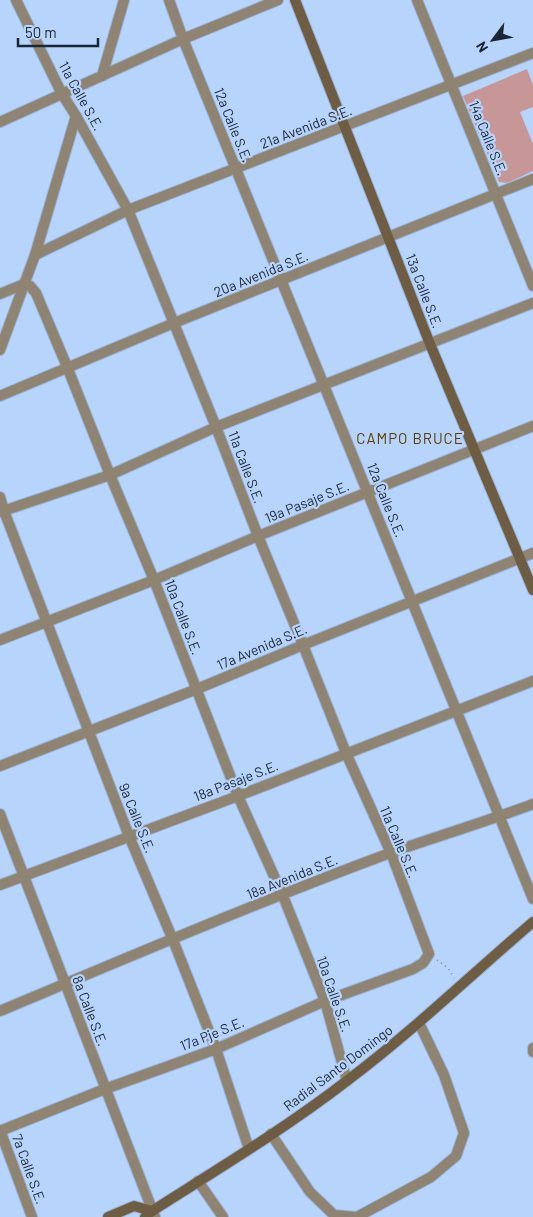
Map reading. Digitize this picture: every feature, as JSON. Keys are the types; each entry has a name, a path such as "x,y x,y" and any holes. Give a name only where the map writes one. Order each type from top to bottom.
{"street":[{"name":"11a Calle S.E.","path":"16,0 62,94 128,210 346,753 391,853 429,954"},
{"path":"102,76 124,0"},
{"name":"12a Calle S.E.","path":"169,0 533,899"},
{"path":"0,122 184,39 278,0"},
{"name":"13a Calle S.E.","path":"295,0 430,344 533,590"},
{"name":"14a Calle S.E.","path":"417,0 533,286"},
{"name":"21a Avenida S.E.","path":"35,255 128,210 533,53"},
{"path":"0,350 35,255 76,116"},
{"name":"20a Avenida S.E.","path":"0,396 174,323 533,179"},
{"path":"0,294 24,284"},
{"name":"10a Calle S.E.","path":"24,284 30,286 36,293 68,368 154,580 238,796 283,896 325,1000 348,1081"},
{"path":"2,512 110,475 216,427 533,303"},
{"name":"19a Pasaje S.E.","path":"258,536 533,426"},
{"name":"9a Calle S.E.","path":"0,497 2,512 129,836 216,1049 249,1149"},
{"path":"0,640 154,580 258,536"},
{"name":"17a Avenida S.E.","path":"0,766 197,689 533,553"},
{"path":"457,710 533,680"},
{"name":"18a Pasaje S.E.","path":"0,885 238,796 457,710"},
{"name":"18a Avenida S.E.","path":"0,1011 391,853 501,817 533,804"},
{"name":"8a Calle S.E.","path":"0,814 106,1089 150,1215"},
{"name":"Radial Santo Domingo","path":"150,1215 348,1081 419,1023 533,922"},
{"name":"17a Pje S.E.","path":"0,1131 106,1089 216,1049 325,1000 413,969 423,963 429,954"},
{"path":"271,1134 310,1192 334,1215 356,1217 431,1177 456,1156 464,1133 444,1075 419,1023"},
{"name":"7a Calle S.E.","path":"0,1131 32,1217"},
{"path":"198,1181 223,1217"},
{"path":"108,1217 134,1206 150,1215"}],"path":[{"path":"429,954 448,968"}],"shaded area":[{"path":"527,69 533,85 533,107 520,112 533,144 533,171 507,183 499,182 463,96"}],"district":[{"name":"CAMPO BRUCE","path":"410,439"}]}
